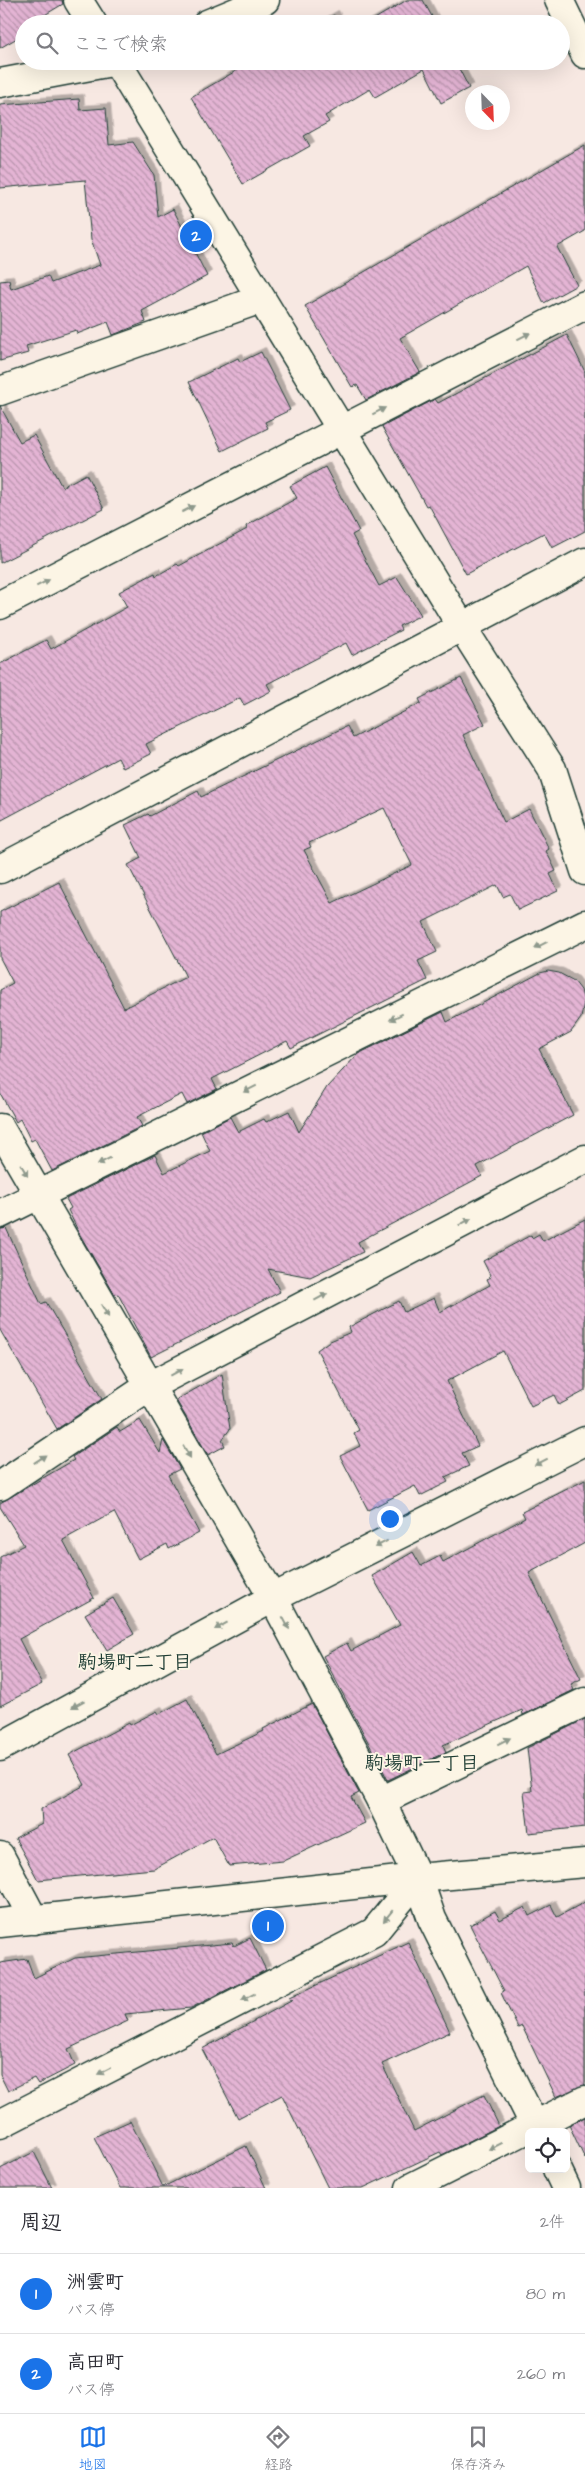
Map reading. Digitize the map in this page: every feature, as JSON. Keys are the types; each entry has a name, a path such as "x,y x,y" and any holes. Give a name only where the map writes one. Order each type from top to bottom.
{"street":[{"path":"78,0 87,15"},
{"path":"229,15 265,0"},
{"path":"558,0 566,15"},
{"path":"570,24 585,54"},
{"path":"0,83 69,70"},
{"path":"121,70 462,627 552,769 585,871"},
{"path":"0,391 261,299"},
{"path":"0,605 585,305"},
{"path":"0,869 585,562"},
{"path":"0,1214 585,924"},
{"path":"0,1128 148,1387 272,1598 381,1801 418,1878 432,1919 536,2128"},
{"path":"0,1486 148,1387 585,1159"},
{"path":"0,1747 272,1598 585,1440"},
{"path":"381,1801 585,1702"},
{"path":"0,1856 34,1920"},
{"path":"0,1923 418,1878 585,1863"},
{"path":"0,2124 374,1932 418,1878"},
{"path":"538,2128 585,2100"},
{"path":"410,2188 525,2134"},
{"path":"559,2173 566,2188"}],"building":[{"path":"0,0 62,0 63,4 45,15 15,15 15,39 0,48"},
{"path":"407,0 423,0 431,15 381,15"},
{"path":"238,70 422,70 375,97 370,89 325,116 329,122 304,136 310,146 243,184 191,97"},
{"path":"424,70 460,70 467,85 465,85 465,90 441,103"},
{"path":"79,99 80,110 106,108 109,145 133,142 154,175 158,217 173,209 207,276 142,311 146,322 113,335 108,322 77,334 76,330 26,346 28,353 0,361 0,281 9,280 11,289 48,276 51,283 100,265 91,239 85,180 0,188 0,105"},
{"path":"585,145 585,231 557,247 577,285 544,303 526,266 400,338 420,372 366,400 357,385 352,387 305,306"},
{"path":"567,335 585,372 585,531 552,548 544,533 466,574 429,505 426,506 382,427 435,399 438,403"},
{"path":"261,352 290,410 265,422 268,428 222,451 189,382 238,358 240,362"},
{"path":"0,406 20,442 34,435 62,487 86,474 104,509 0,563"},
{"path":"325,467 359,531 352,535 379,586 397,577 421,615 399,626 401,630 352,655 346,643 267,684 271,691 244,705 240,698 146,744 151,754 123,768 118,758 0,821 0,664 46,640 51,649 127,607 119,592 155,573 156,576 177,564 179,566 247,529 246,526 297,498 290,486"},
{"path":"461,678 485,724 463,735 504,822 529,809 549,849 546,851 556,871 550,874 558,891 518,910 510,894 503,897 497,885 423,922 437,952 418,961 427,980 291,1048 287,1041 212,1079 217,1089 187,1104 182,1094 137,1117 142,1126 52,1171 35,1139 31,1141 20,1119 16,1122 0,1093 0,990 13,983 0,958 0,912 59,882 124,1008 186,977 128,865 141,858 125,825 148,814 150,816 198,791 201,797 347,726 353,738 421,703 419,699","holes":["384,808 412,865 332,903 304,850 311,847 309,843"]},
{"path":"548,971 559,973 574,981 581,990 584,1002 581,1018 571,1032 539,1049 573,1115 477,1166 482,1176 358,1242 363,1252 310,1277 268,1269 280,1292 151,1357 118,1294 115,1295 80,1235 68,1210 71,1208 66,1199 155,1155 164,1173 210,1151 201,1132 230,1117 238,1132 264,1119 266,1122 289,1111 299,1132 327,1087 358,1054 443,1012 447,1022 540,973"},
{"path":"585,1219 585,1391 559,1405 554,1395 531,1406 503,1351 447,1381 478,1446 462,1453 469,1466 445,1477 448,1482 420,1496 415,1486 368,1510 340,1456 360,1446 354,1433 359,1430 317,1350 328,1342 351,1332 349,1327 399,1301 404,1312 434,1298 440,1312 490,1285 487,1279 491,1277 483,1261 531,1235 532,1238 539,1234 543,1241"},
{"path":"6,1228 41,1304 46,1302 102,1399 57,1429 0,1330 0,1229"},
{"path":"222,1374 230,1429 222,1440 225,1446 208,1455 176,1400"},
{"path":"140,1420 160,1453 163,1440 180,1469 168,1475 199,1533 169,1549 167,1544 138,1559 114,1512 63,1540 94,1598 19,1639 42,1684 0,1706 0,1557 24,1545 0,1507 0,1503 74,1460 72,1457 117,1427 120,1432"},
{"path":"585,1480 585,1543 529,1573 581,1679 571,1684 574,1690 523,1715 522,1710 443,1745 446,1752 388,1780 323,1656 347,1643 351,1651 400,1625 372,1576 413,1552 421,1566 440,1556 443,1562 525,1518 522,1512"},
{"path":"113,1598 134,1634 107,1650 85,1614"},
{"path":"187,1699 216,1754 264,1731 263,1729 312,1704 359,1793 351,1797 365,1823 283,1861 229,1866 213,1837 154,1869 38,1880 15,1838 42,1824 41,1809 85,1785 69,1755 129,1723 130,1725 157,1711 159,1714"},
{"path":"585,1719 585,1827 529,1833 524,1792 532,1791 527,1748"},
{"path":"585,1902 585,2085 556,2097 522,2026 518,2028 501,1993 504,1991 470,1925 495,1911 500,1920 525,1907 529,1916 551,1905 557,1917"},
{"path":"250,1938 266,1970 191,2008 125,2014 128,2021 68,2049 75,2065 38,2084 34,2078 8,2091 0,2075 0,1963 27,1959 34,1978 75,1958 232,1943 234,1946"},
{"path":"408,1942 450,2032 382,2064 414,2131 484,2095 499,2126 442,2155 440,2152 363,2188 328,2188 282,2095 238,2118 202,2049 293,2000 289,1998"},
{"path":"585,2117 585,2159 569,2125"},
{"path":"130,2121 163,2187 246,2146 266,2188 120,2188 94,2137"},
{"path":"34,2152 52,2188 0,2188 0,2169"}],"place":[{"name":"高田町","path":"196,236"},
{"name":"洲雲町","path":"268,1926"}],"district":[{"name":"駒場町二丁目","path":"135,1662"},
{"name":"駒場町一丁目","path":"422,1763"}]}
